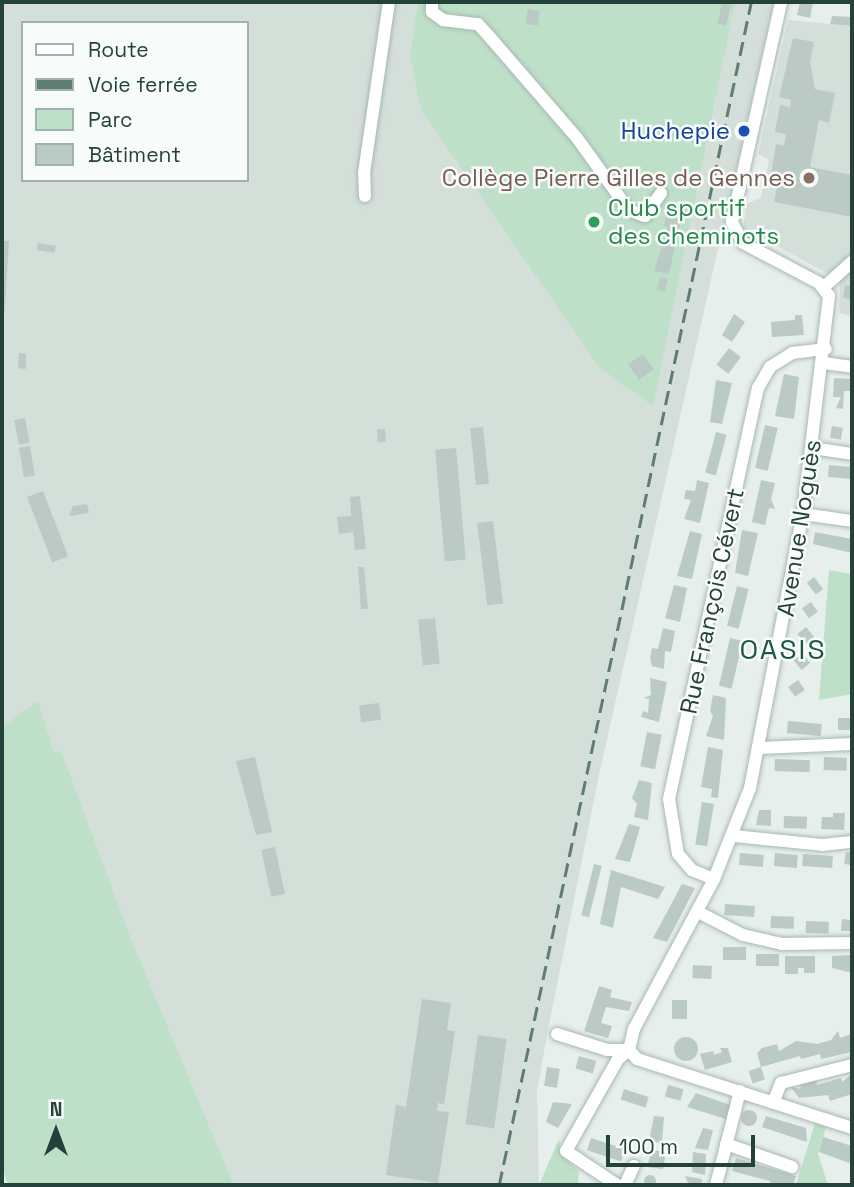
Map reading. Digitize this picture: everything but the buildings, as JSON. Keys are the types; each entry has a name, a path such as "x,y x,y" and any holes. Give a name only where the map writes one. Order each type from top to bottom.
{"street":[{"path":"365,196 364,173 389,2"},
{"path":"432,2 432,12 443,20 478,24 577,138 629,210 645,216 662,193"},
{"path":"781,2 732,222 743,243 824,288 852,261"},
{"name":"Avenue Noguès","path":"617,1185 566,1150 618,1059 629,1050 634,1029 698,912 734,836 760,748 803,514 830,311 824,288"},
{"name":"Rue François Cévert","path":"714,879 692,870 678,854 670,799 758,388 770,367 792,353 826,349"},
{"path":"824,363 852,368"},
{"path":"812,448 852,454"},
{"path":"803,514 852,521"},
{"path":"760,748 852,744"},
{"path":"734,836 822,845 852,842"},
{"path":"698,912 743,935 782,944 852,943"},
{"path":"557,1034 607,1050 629,1050 637,1059 852,1128"},
{"path":"773,1103 781,1083 852,1065"},
{"path":"716,1185 740,1091"},
{"path":"726,1143 792,1167"},
{"path":"625,1185 634,1166"}],"shaded area":[{"path":"2,2 774,2 600,770 547,1035 537,1092 539,1185 234,1185 132,941 61,750 30,768 2,727"},
{"name":"Collège Pierre Gilles de Gennes","path":"788,20 852,26 852,316 839,313 840,280 743,228 747,204 761,197 769,160 758,154"}],"green space":[{"name":"Club sportif des cheminots","path":"418,2 735,2 653,406 599,367 421,110 410,55"},
{"path":"829,570 852,574 852,694 819,700"},
{"path":"38,701 54,753 61,750 132,941 234,1185 8,1185 2,1167 2,727"},
{"path":"815,1123 826,1127 818,1154 828,1185 796,1185"},
{"path":"559,1139 561,1155 579,1171 578,1185 539,1185"}],"railway":[{"path":"499,1185 751,2"}],"place":[{"name":"Huchepie","path":"744,131"},
{"name":"Collège Pierre Gilles de Gennes","path":"809,178"},
{"name":"Club sportif des cheminots","path":"594,222"}],"district":[{"name":"OASIS","path":"783,649"}]}
